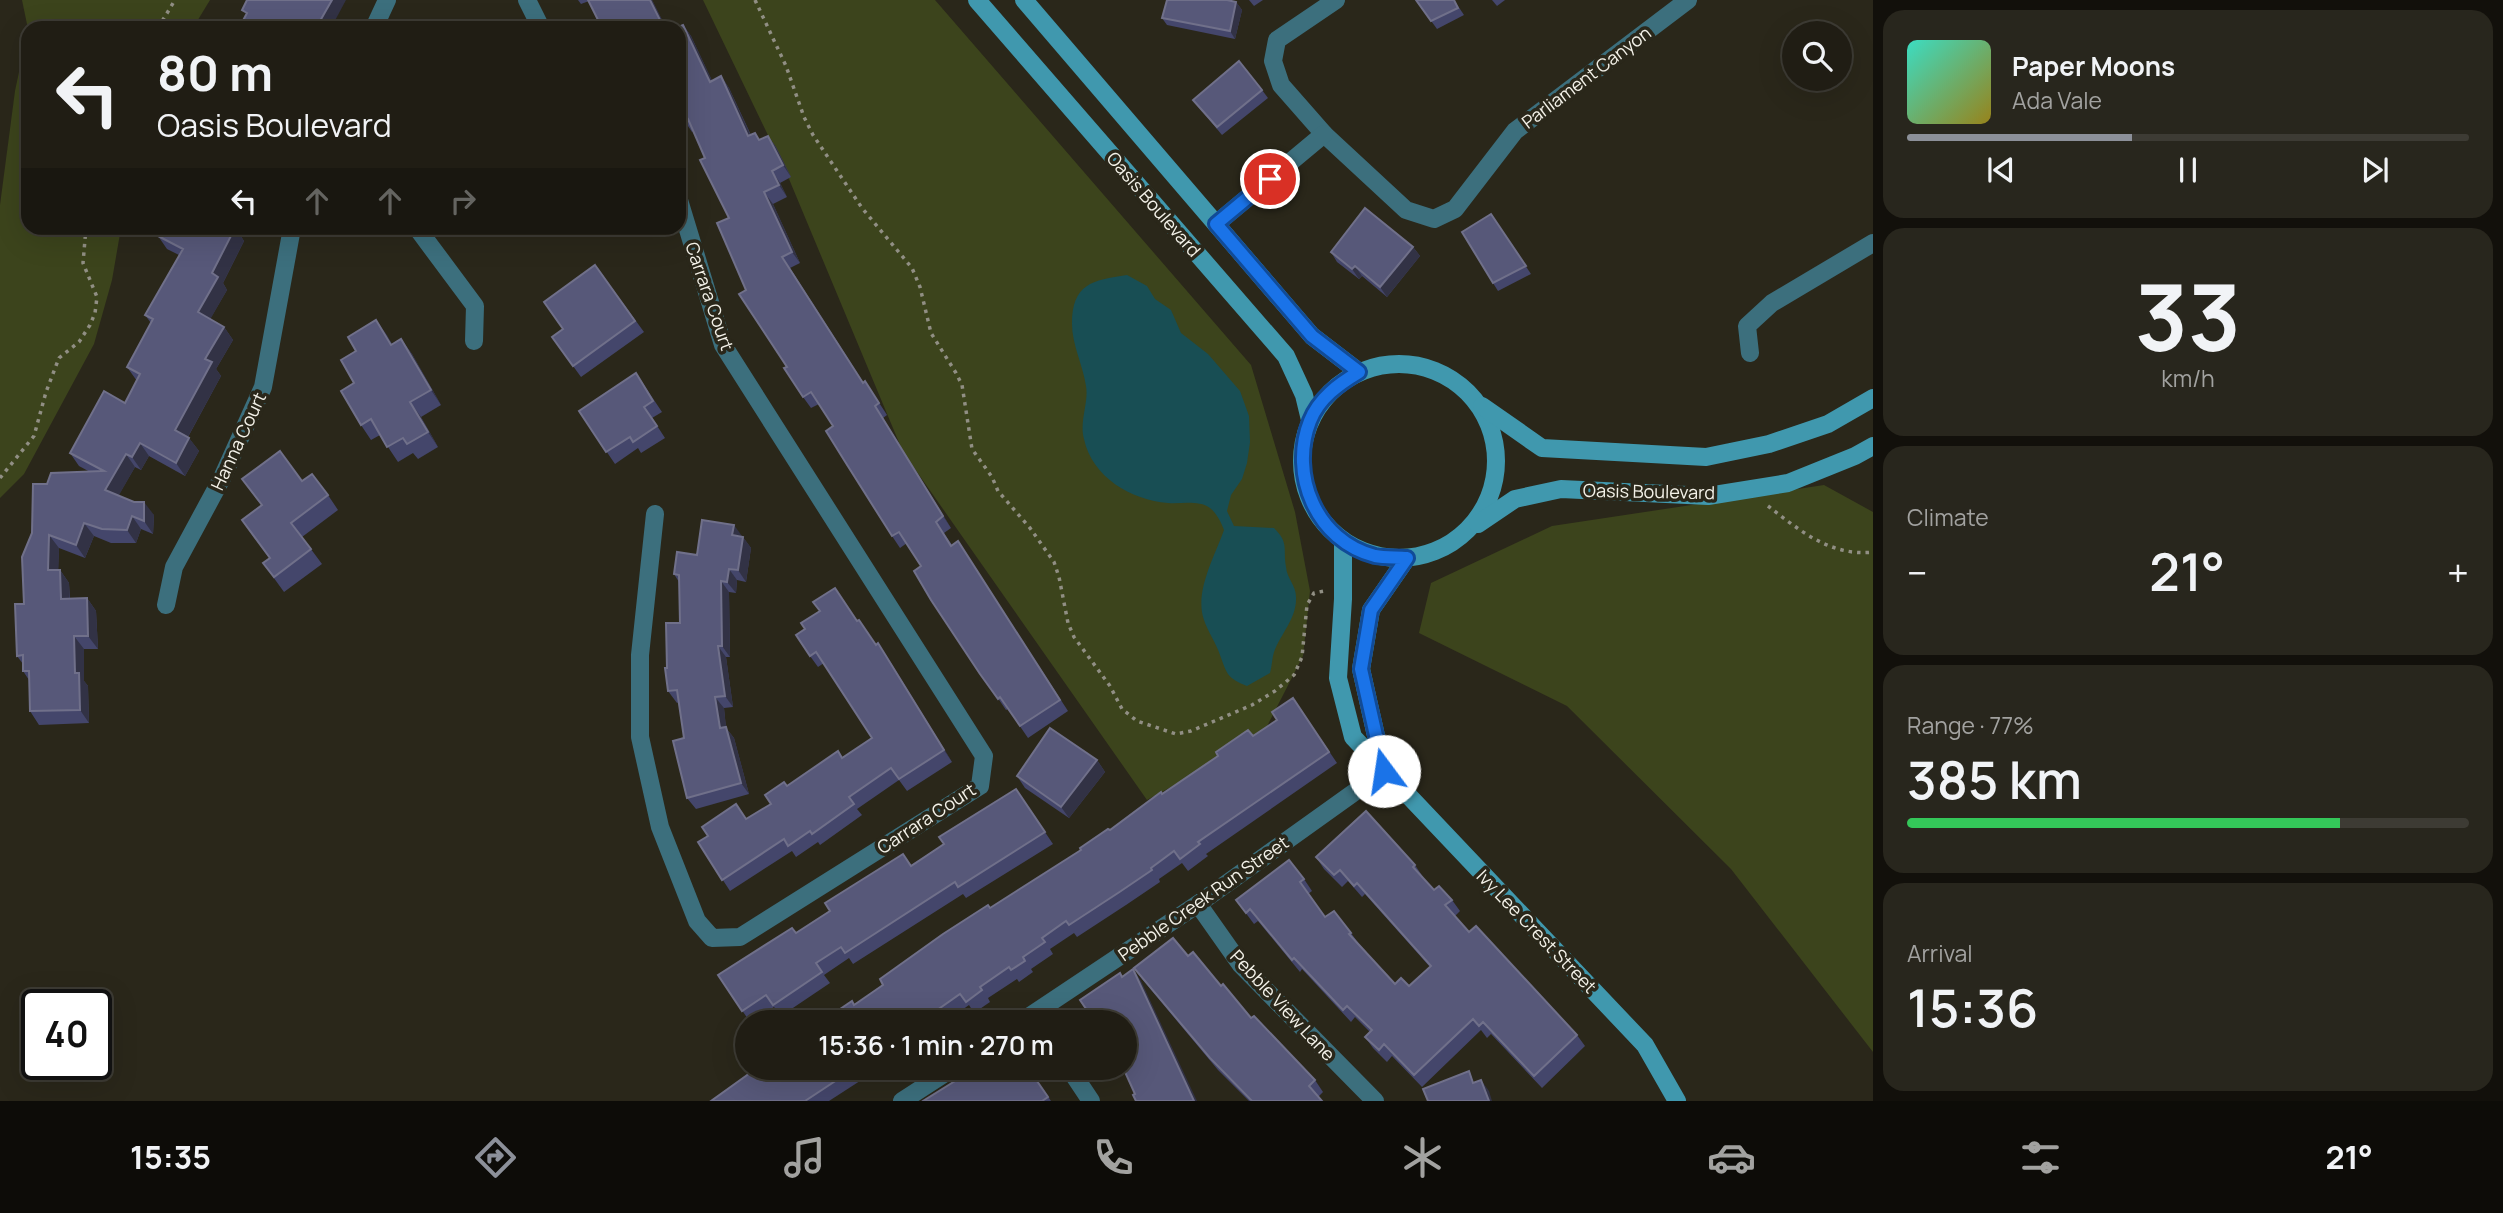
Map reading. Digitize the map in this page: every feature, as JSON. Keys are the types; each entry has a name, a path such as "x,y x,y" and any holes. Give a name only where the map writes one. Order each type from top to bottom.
{"main road":[{"name":"Oasis Boulevard","path":"976,0 1286,356 1304,395 1310,420"},
{"name":"Oasis Boulevard","path":"1024,0 1312,336 1359,372"},
{"name":"Oasis Boulevard","path":"1873,398 1828,424 1769,444 1706,457 1542,448 1480,404 1456,380 1425,366 1391,363 1359,372 1339,384 1322,400 1310,420 1301,453 1305,486 1319,517 1343,541 1374,555 1407,558 1451,544 1516,499 1561,489 1708,496 1788,483 1873,446"},
{"name":"Oasis Boulevard","path":"1469,529 1488,501 1497,469 1494,435 1480,404"},
{"name":"Ivy Lee Crest Street","path":"1343,541 1343,599 1338,678 1353,737 1645,1045 1677,1101"},
{"path":"1384,771 1361,669 1371,610 1407,558"}],"street":[{"path":"377,21 387,0"},
{"path":"527,0 538,21"},
{"path":"1216,224 1324,134 1282,85 1273,61 1277,40 1336,0"},
{"name":"Parliament Canyon","path":"1324,134 1406,211 1434,219 1455,209 1515,131 1688,0"},
{"name":"Carrara Court","path":"654,514 639,654 640,737 660,827 697,921 712,938 740,937 980,786 984,756 723,345 686,223"},
{"name":"Hanna Court","path":"166,605 174,567 222,478 263,387 291,235"},
{"path":"421,235 475,306 474,341"},
{"path":"1750,353 1746,326 1772,303 1873,243"},
{"name":"Pebble Creek Run Street","path":"1044,1010 1384,771"},
{"name":"Pebble View Lane","path":"1198,904 1241,965 1375,1101"},
{"path":"902,1101 934,1080"},
{"path":"1077,1080 1091,1101"}],"path":[{"path":"162,21 175,0"},
{"path":"755,0 786,66 813,135 862,208 912,268 920,287 931,333 962,385 972,449 992,477 998,491 1030,528 1054,562 1068,623 1074,637 1110,686 1122,709 1138,721 1176,734 1191,731 1252,705 1276,691 1294,675 1302,657 1307,605 1314,593 1330,590"},
{"path":"0,478 34,436 59,358 79,342 95,313 97,297 83,263 85,235"},
{"path":"1768,506 1802,532 1825,544 1841,551 1873,552"}],"green space":[{"path":"22,0 210,0 197,21 26,21"},
{"path":"703,0 935,0 1251,365 1295,512 1310,591 1303,656 1261,738 1147,800 903,452 789,179"},
{"path":"21,62 21,235 120,235 112,280 94,344 24,474 0,498 0,205"},
{"path":"1824,485 1873,512 1873,1052 1731,869 1567,706 1419,633 1431,583 1552,526"}],"water":[{"path":"1127,275 1147,286 1155,299 1171,310 1181,333 1208,354 1240,391 1249,416 1250,442 1247,463 1242,479 1231,495 1227,511 1234,526 1274,528 1279,533 1284,542 1287,571 1295,589 1296,605 1274,652 1270,673 1247,686 1232,678 1226,671 1202,609 1207,574 1224,530 1217,515 1201,504 1154,501 1127,491 1104,475 1088,453 1083,432 1087,392 1074,340 1073,311 1080,292 1086,286"}],"building":[{"path":"247,0 332,0 320,21 243,21 247,13 242,10"},
{"path":"588,0 650,0 660,21 598,21"},
{"path":"1167,0 1236,2 1230,31 1162,18"},
{"path":"1416,0 1454,0 1458,8 1431,21"},
{"path":"686,31 710,82 721,76 748,136 755,133 759,140 768,136 783,165 772,171 779,185 764,192 792,252 782,257 863,383 865,381 879,403 875,406 943,516 936,522 951,546 958,541 1060,700 1020,726 980,674 931,600 914,571 921,566 899,532 892,536 826,431 833,426 811,392 803,397 784,368 787,367 739,294 746,290 717,223 729,218 700,160 705,158 688,119"},
{"path":"1239,61 1262,90 1217,127 1193,100"},
{"path":"1365,208 1413,247 1380,287 1355,266 1352,269 1331,252"},
{"path":"1491,214 1526,266 1493,283 1462,232"},
{"path":"231,235 212,273 218,277 198,312 224,327 205,359 212,362 175,430 189,438 176,463 140,443 132,457 126,454 105,490 134,502 144,502 144,521 132,516 127,530 102,529 84,523 76,545 49,535 48,570 60,570 61,599 87,598 88,636 74,636 80,710 30,711 29,671 23,671 23,655 17,656 15,604 24,604 22,557 32,533 33,484 47,484 51,473 104,471 70,453 104,391 125,403 140,374 127,367 153,319 145,315 183,249 158,236"},
{"path":"595,265 635,321 573,366 552,337 563,329 544,302"},
{"path":"376,320 391,345 401,339 431,390 410,402 428,432 407,444 403,438 387,447 371,419 361,425 341,391 354,383 341,360 356,351 348,337"},
{"path":"636,373 653,401 644,407 657,426 633,442 630,437 606,452 579,411"},
{"path":"280,451 302,481 312,474 328,495 291,523 311,549 274,577 263,563 270,558 242,520 262,505 242,479"},
{"path":"702,520 734,525 732,535 743,537 738,570 729,569 727,582 721,581 722,646 718,646 725,696 715,697 720,728 726,727 741,783 687,798 673,741 684,738 677,690 668,691 665,668 666,623 680,623 679,575 674,574 677,552 697,555"},
{"path":"835,588 857,621 859,620 876,645 878,643 944,750 899,779 891,768 849,797 854,804 812,834 810,831 788,846 784,839 722,880 698,842 708,836 702,827 736,804 746,819 771,804 765,795 784,782 787,786 838,751 842,758 872,738 816,652 810,656 796,635 805,629 801,623 820,611 813,602"},
{"path":"1293,698 1329,752 1198,842 1200,844 1180,859 1174,851 1151,868 1152,870 1069,925 1066,921 1042,938 1045,942 1023,957 1025,961 1011,970 1009,967 980,987 982,990 966,1002 960,994 937,1010 839,1010 852,1001 854,1005 883,985 880,979 943,934 988,905 990,908 1081,850 1080,848 1110,830 1161,792 1162,794 1218,756 1216,752 1248,730 1253,736 1277,720 1272,712"},
{"path":"1050,728 1097,760 1061,807 1017,776"},
{"path":"1016,789 1045,832 958,887 955,882 845,953 841,947 816,963 822,972 773,1005 766,995 741,1010 718,975 792,928 796,933 830,911 825,903 903,854 911,866 944,844 939,837"},
{"path":"1366,811 1434,890 1439,886 1452,900 1445,905 1469,932 1476,926 1577,1035 1534,1076 1483,1022 1479,1026 1473,1019 1414,1075 1384,1044 1379,1050 1365,1037 1372,1030 1347,1006 1343,1010 1294,958 1292,960 1250,909 1246,913 1236,900 1289,860 1304,879 1300,882 1325,917 1334,911 1351,933 1349,934 1395,984 1401,978 1409,986 1431,966 1357,883 1354,886 1340,870 1334,875 1316,857"},
{"path":"1173,938 1188,956 1193,952 1251,1018 1254,1016 1315,1080 1309,1086 1322,1101 1252,1101 1210,1058 1134,968"},
{"path":"1133,969 1194,1101 1136,1101 1129,1080 1137,1080 1137,1010 1087,1010 1080,1000 1120,973 1122,977"},
{"path":"1469,1071 1473,1083 1481,1080 1489,1101 1428,1101 1423,1089"},
{"path":"740,1080 837,1080 805,1101 711,1101"},
{"path":"957,1080 1036,1080 1048,1097 1042,1101 923,1101"}],"route":[{"path":"1270,179 1216,224 1312,336 1359,372 1339,384 1322,400 1310,420 1301,453 1305,486 1319,517 1343,541 1374,555 1407,558 1371,610 1361,669 1384,771"}]}
